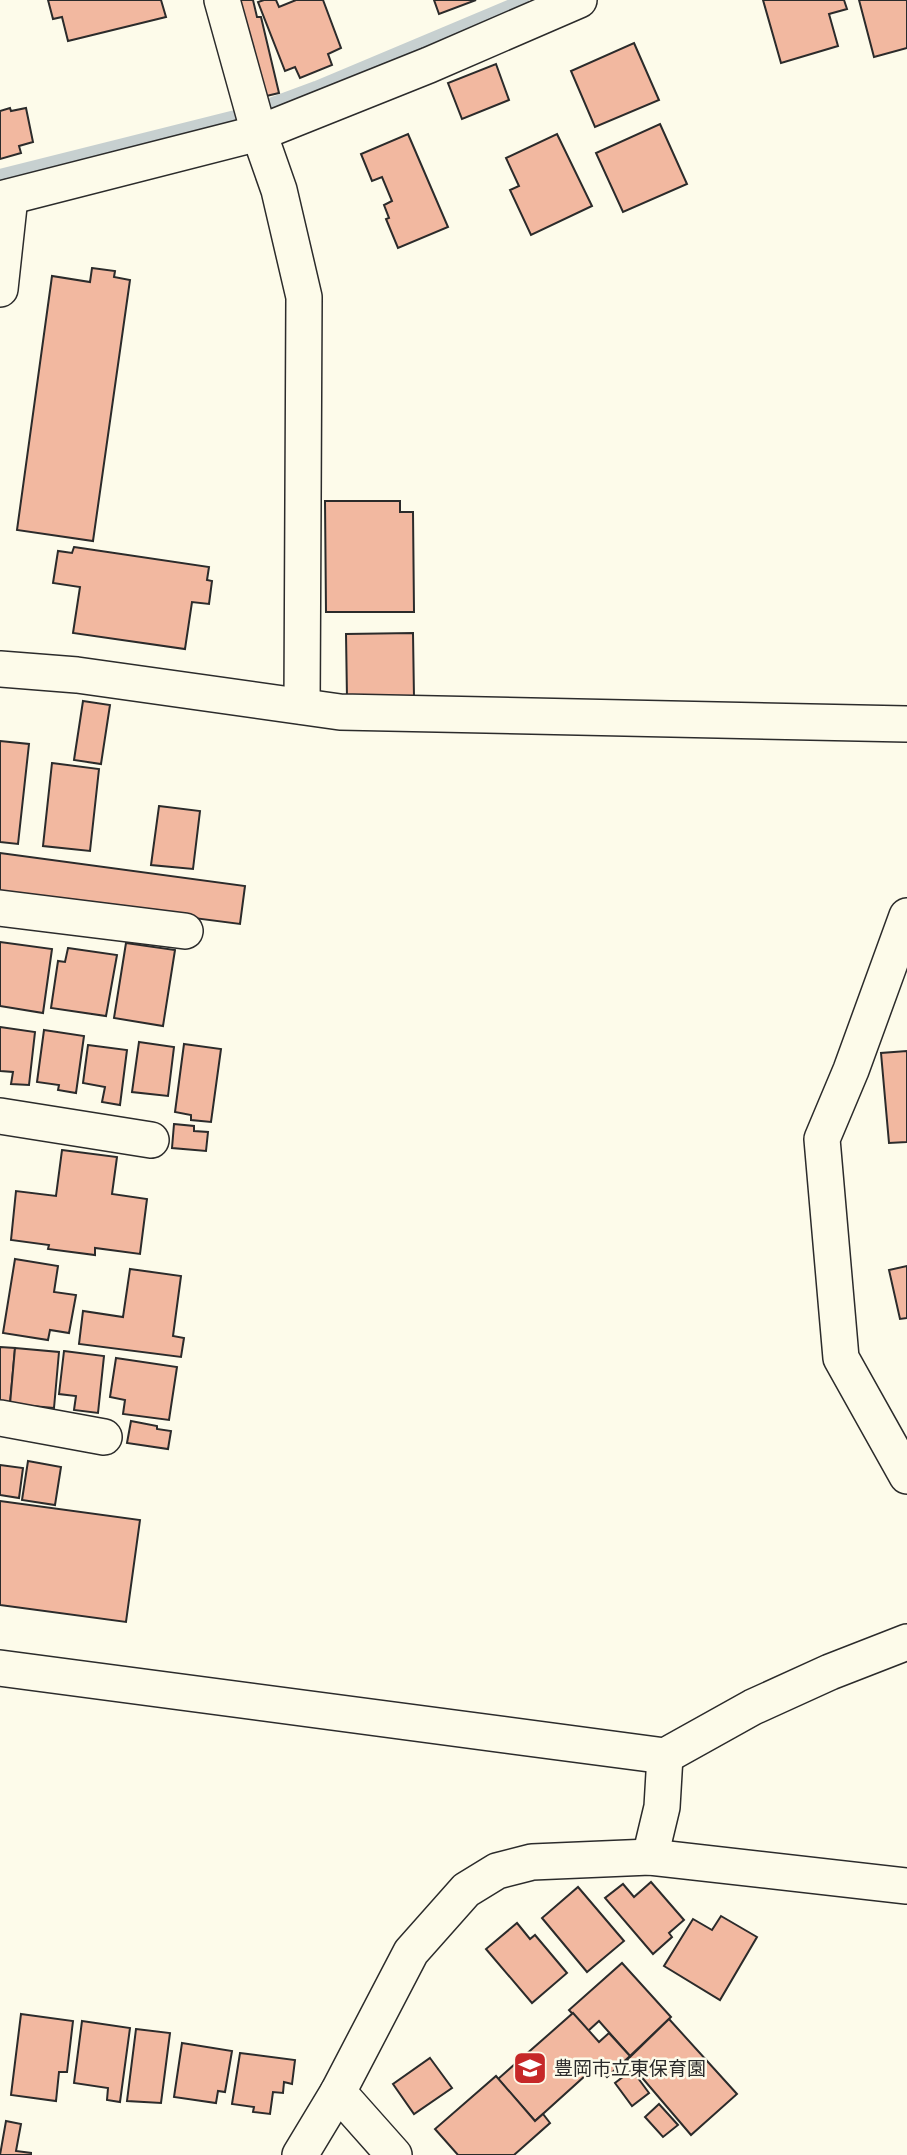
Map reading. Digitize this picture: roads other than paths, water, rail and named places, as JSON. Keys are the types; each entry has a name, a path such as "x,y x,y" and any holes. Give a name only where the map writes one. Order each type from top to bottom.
{"street":[{"path":"222,0 259,133 279,190 304,297 302,706"},
{"path":"0,289 5,198 259,133 429,65 579,0"},
{"path":"0,669 77,675 340,712 907,723"},
{"path":"0,908 186,931"},
{"path":"907,916 851,1070 822,1139 841,1358 907,1476"},
{"path":"0,1116 151,1140"},
{"path":"0,1418 104,1437"},
{"path":"0,1668 665,1756 753,1707 830,1672 907,1642"},
{"path":"650,1857 662,1807 665,1756"},
{"path":"300,2155 338,2092 411,1951 466,1890 497,1871 532,1861 650,1857 907,1886"},
{"path":"338,2092 394,2155"}],"waterway":[{"path":"0,175 243,114 316,87 523,0"}],"place":[{"name":"豊岡市立東保育園","path":"530,2068"}]}
